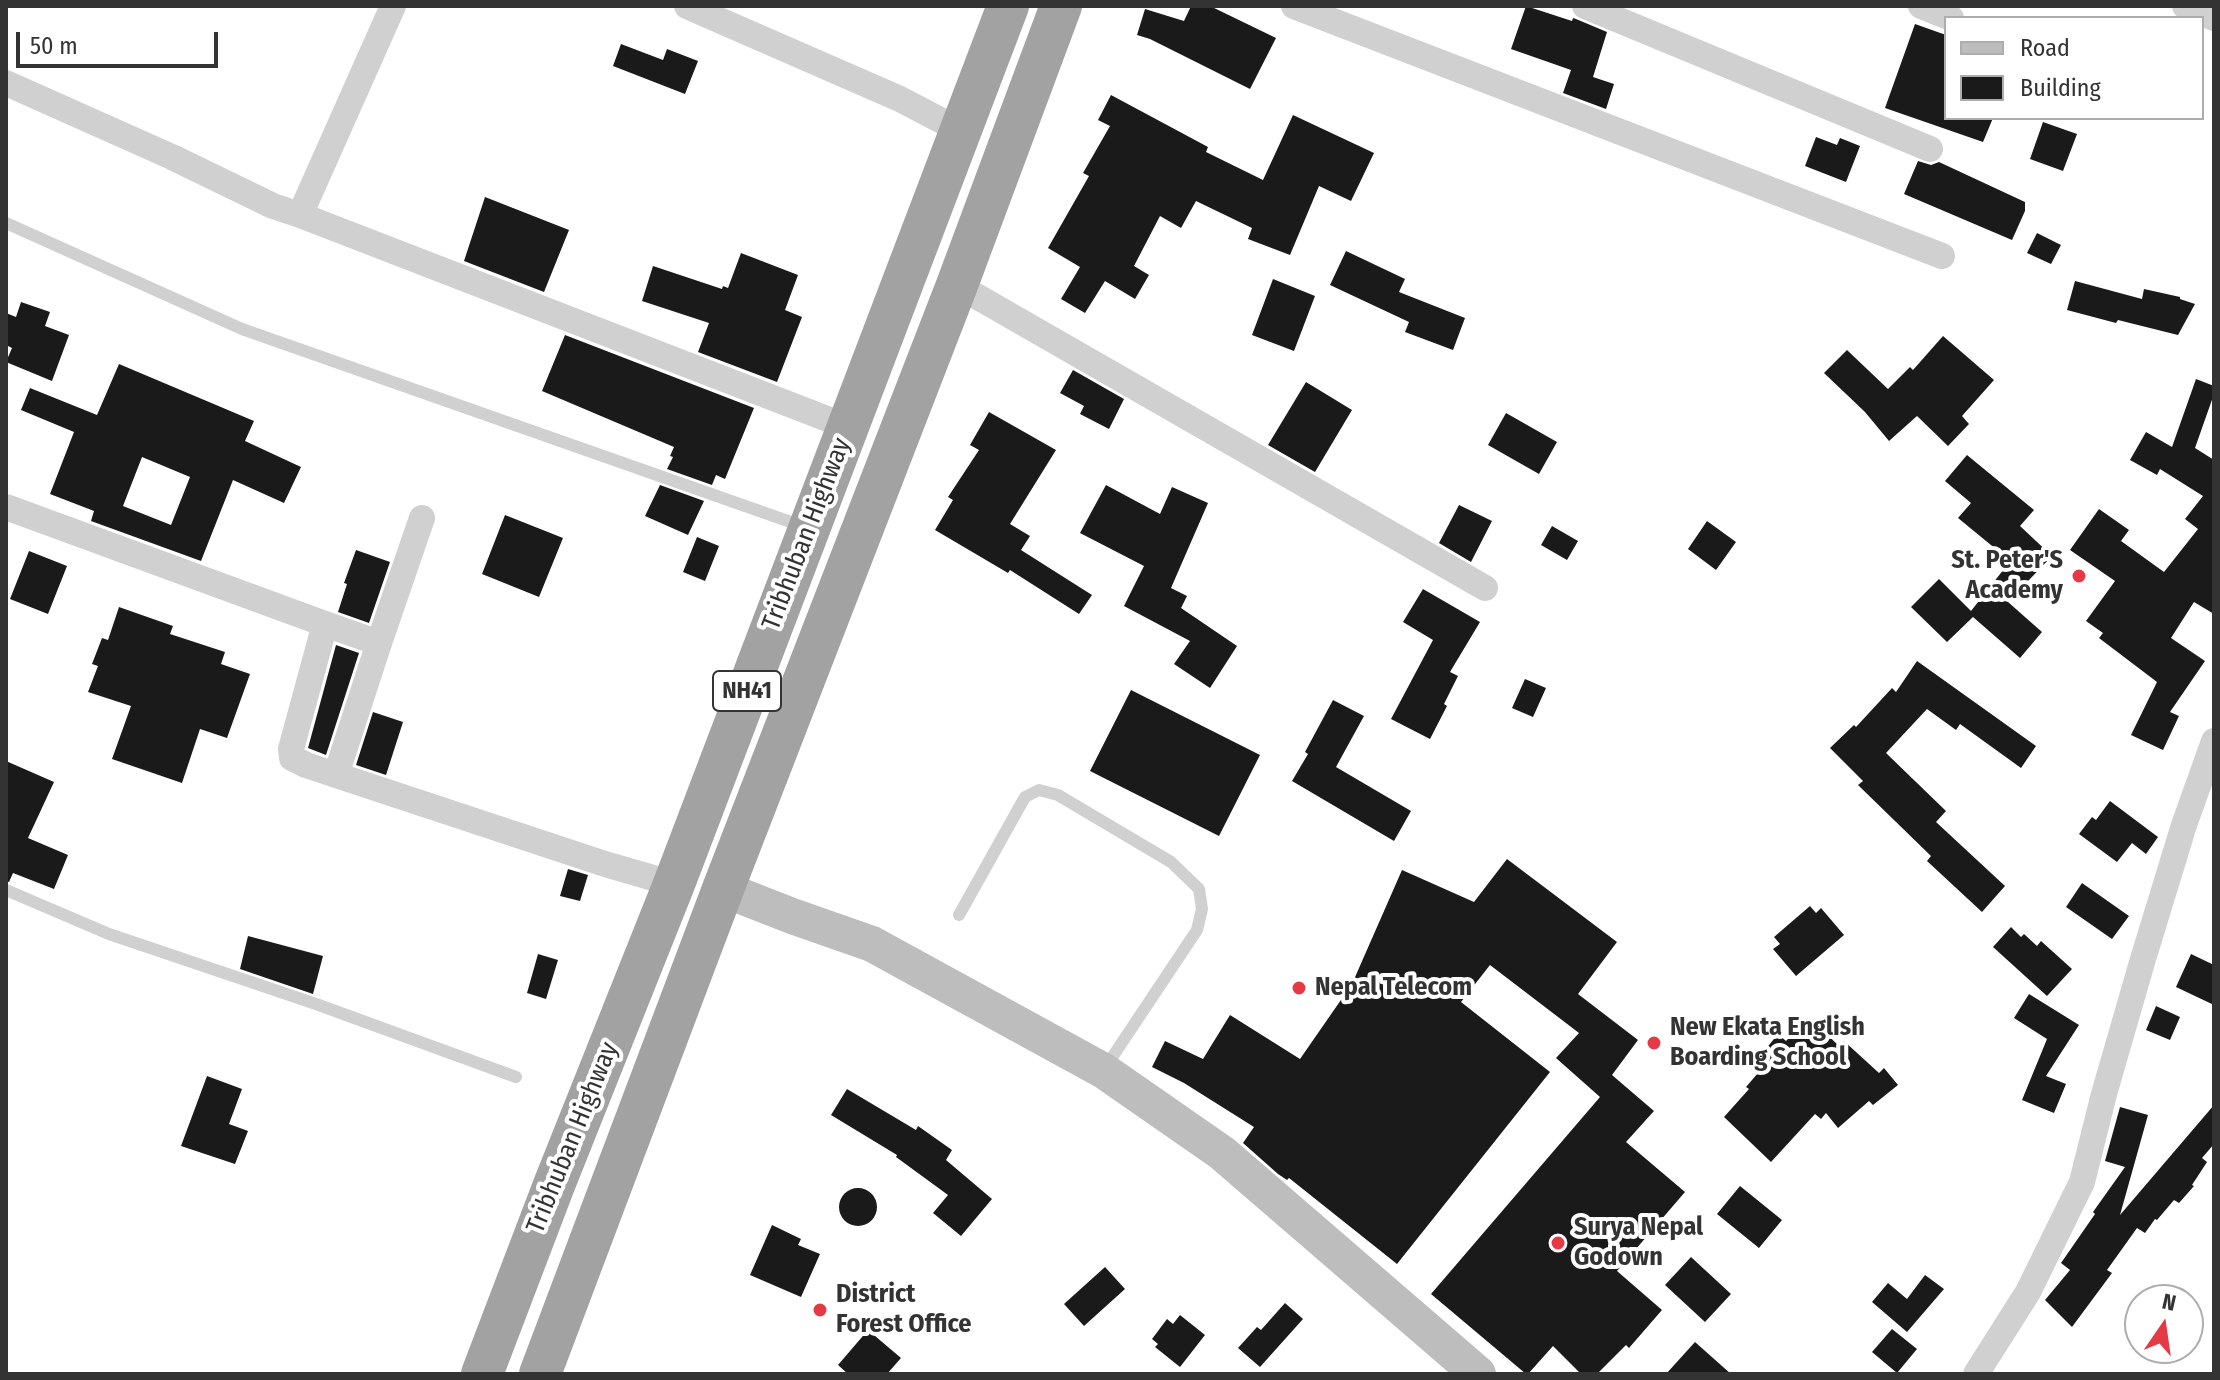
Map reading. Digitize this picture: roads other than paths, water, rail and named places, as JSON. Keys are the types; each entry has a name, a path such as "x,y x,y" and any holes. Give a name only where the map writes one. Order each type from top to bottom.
{"highway":[{"name":"Tribhuban Highway","path":"482,1374 674,884 1008,6"},
{"name":"Tribhuban Highway","path":"540,1374 1061,6"}],"main road":[{"path":"723,889 872,944 1104,1071 1222,1153 1478,1374"}],"street":[{"path":"300,215 393,6"},
{"path":"687,6 900,99 961,131"},
{"path":"1294,6 1942,256"},
{"path":"1585,6 1930,149"},
{"path":"1921,6 1946,16"},
{"path":"2185,6 2214,18"},
{"path":"6,83 273,206 848,427"},
{"path":"957,285 1485,588"},
{"path":"6,507 379,643"},
{"path":"336,775 422,518"},
{"path":"325,624 291,749 292,758 605,864 674,884"},
{"path":"1976,1374 2028,1292 2082,1182 2147,944 2214,741"}],"lane":[{"path":"6,223 242,329 809,528"},
{"path":"959,915 1025,797 1039,790 1058,795 1171,862 1199,889 1202,909 1197,930 1104,1071"},
{"path":"6,890 109,934 316,1004 516,1077"}],"place":[{"name":"St. Peter'S Academy","path":"2079,576"},
{"name":"Nepal Telecom","path":"1299,988"},
{"name":"New Ekata English Boarding School","path":"1654,1043"},
{"name":"Surya Nepal Godown","path":"1558,1243"},
{"name":"District Forest Office","path":"820,1310"}]}
